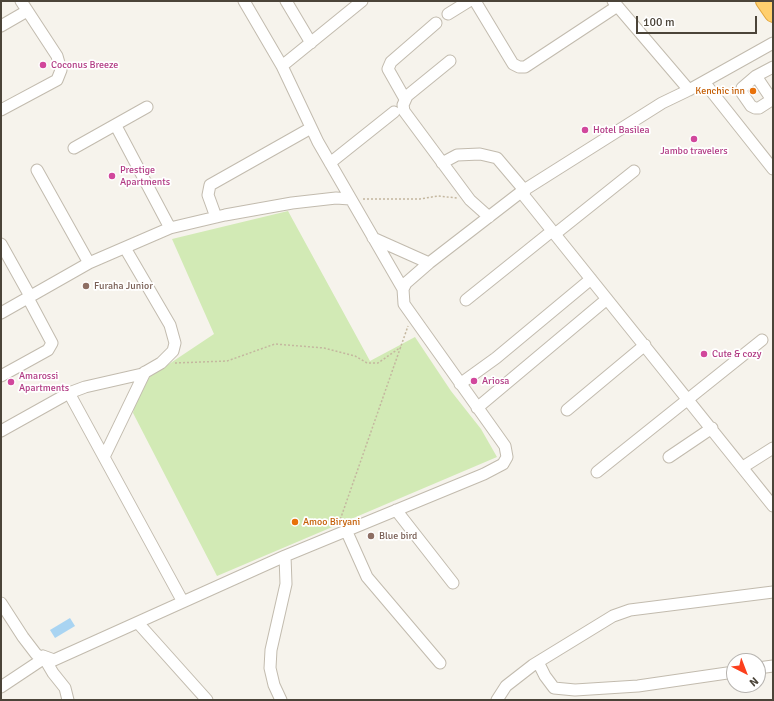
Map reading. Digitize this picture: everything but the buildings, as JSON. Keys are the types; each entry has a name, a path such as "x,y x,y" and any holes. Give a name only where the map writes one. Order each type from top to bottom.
{"highway":[{"path":"764,1 773,14"}],"street":[{"path":"1,110 52,83 59,76 61,70 57,56 21,1"},
{"path":"1,603 36,654 54,660 285,556 484,474 503,464 507,457 505,446 404,304 403,289 330,163 311,128 282,66 244,1"},
{"path":"286,1 311,43"},
{"path":"282,66 362,1"},
{"path":"448,14 469,1"},
{"path":"475,1 513,64 519,67 525,67 614,4 689,90"},
{"path":"1,26 27,11"},
{"path":"405,99 388,69 391,62 436,23"},
{"path":"403,289 413,276 429,263 523,192 662,103 704,82 773,43"},
{"path":"450,61 405,99 403,105 404,112 470,200 489,217"},
{"path":"756,76 773,100 759,108 751,106 742,93 742,88 756,76 773,67"},
{"path":"704,82 773,169"},
{"path":"74,148 116,126 147,107"},
{"path":"330,163 394,112"},
{"path":"116,126 170,228"},
{"path":"216,217 208,195 210,185 311,128"},
{"path":"442,163 457,155 480,154 498,158 591,279 744,467 773,506"},
{"path":"37,170 89,263"},
{"path":"466,300 634,171"},
{"path":"1,313 89,263 170,228 216,217 292,203 336,198 350,199"},
{"path":"373,238 429,263"},
{"path":"1,244 52,343 48,350 1,376"},
{"path":"1,431 69,393 85,387 123,380 145,372 161,363 173,351 176,343 170,325 125,248"},
{"path":"460,384 496,358 591,279"},
{"path":"477,408 607,299"},
{"path":"597,472 762,340"},
{"path":"568,410 645,345"},
{"path":"104,457 145,372"},
{"path":"69,393 183,602"},
{"path":"669,457 712,428"},
{"path":"744,467 773,448"},
{"path":"396,510 453,583"},
{"path":"346,530 367,577 440,663"},
{"path":"281,700 274,685 270,668 271,650 286,584 285,556"},
{"path":"497,700 506,686 538,662 613,616 630,610 773,592"},
{"path":"138,623 207,700"},
{"path":"1,687 43,657"},
{"path":"43,657 70,698"},
{"path":"538,662 545,676 554,688 575,690 638,686 726,673"}],"path":[{"path":"350,199 393,200 438,196 470,200"},
{"path":"335,535 412,315"},
{"path":"161,363 227,361 275,344 324,348 355,356 368,362 378,363 401,347"}],"green space":[{"path":"288,211 370,361 415,337 451,391 481,429 497,457 217,576 133,413 139,384 214,334 172,239"}],"water":[{"path":"70,618 75,626 55,638 50,630"}],"place":[{"name":"Coconus Breeze","path":"43,65"},
{"name":"Kenchic inn","path":"753,91"},
{"name":"Hotel Basilea","path":"585,130"},
{"name":"Jambo travelers","path":"694,139"},
{"name":"Prestige Apartments","path":"112,176"},
{"name":"Furaha Junior","path":"86,286"},
{"name":"Cute & cozy","path":"704,354"},
{"name":"Ariosa","path":"474,381"},
{"name":"Amarossi Apartments","path":"11,382"},
{"name":"Amoo Biryani","path":"295,522"},
{"name":"Blue bird","path":"371,536"}]}
